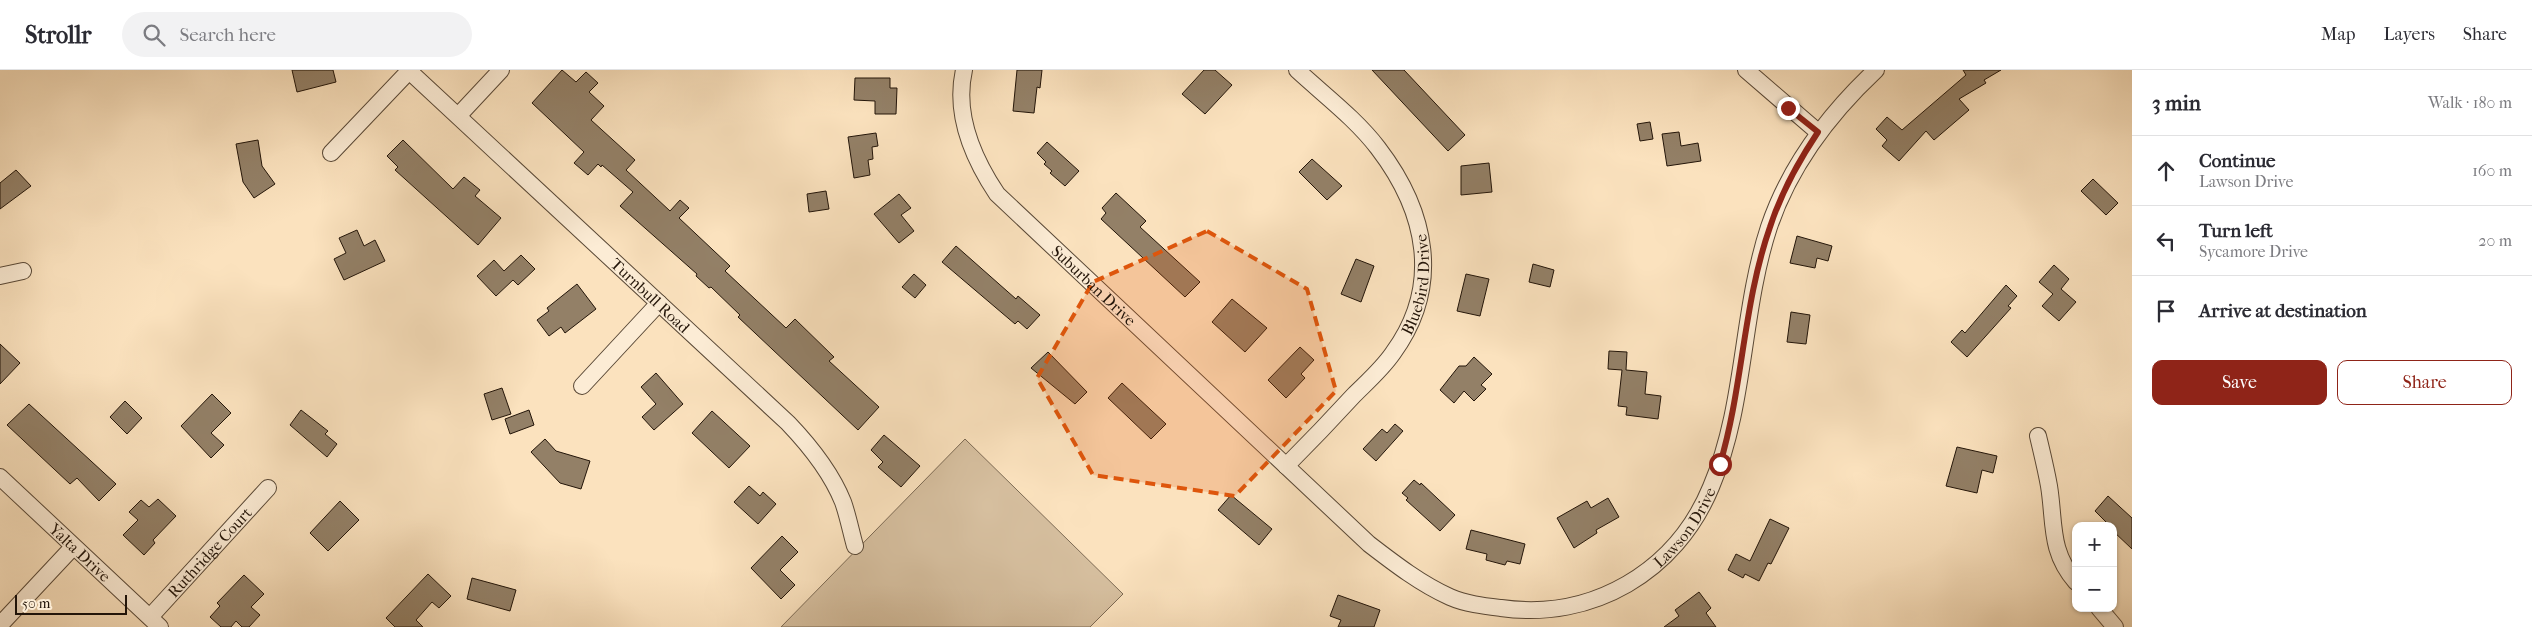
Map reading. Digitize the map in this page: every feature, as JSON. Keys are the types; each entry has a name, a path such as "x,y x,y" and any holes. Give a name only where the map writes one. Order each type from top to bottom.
{"street":[{"path":"331,153 408,70"},
{"name":"Turnbull Road","path":"408,70 459,115 804,440 820,462 843,503 855,546"},
{"path":"459,115 501,70"},
{"name":"Suburban Drive","path":"964,70 961,98 965,123 972,147 983,173 997,194 1286,466"},
{"name":"Bluebird Drive","path":"1286,466 1384,365 1396,348 1415,315 1422,290 1424,268 1420,232 1413,210 1391,166 1365,133 1297,70"},
{"path":"1746,70 1818,132"},
{"name":"Lawson Drive","path":"1286,466 1369,544 1399,567 1452,598 1490,607 1540,610 1566,608 1588,603 1630,584 1651,570 1680,539 1712,487 1731,421 1752,294 1769,229 1792,174 1818,132 1837,109 1876,70"},
{"path":"0,276 23,271"},
{"path":"582,386 659,304"},
{"path":"2038,436 2049,487 2053,536 2064,565 2072,576"},
{"name":"Yalta Drive","path":"0,477 155,622"},
{"name":"Ruthridge Court","path":"155,622 268,488"},
{"path":"0,625 73,547"},
{"path":"2103,612 2116,627"}],"highlighted area":[{"path":"1207,231 1307,289 1336,391 1235,496 1093,475 1037,378 1093,282"}],"shaded area":[{"path":"965,439 1123,594 1090,627 781,627"}],"building":[{"path":"292,70 333,70 336,82 297,92"},
{"path":"562,70 576,82 586,72 598,83 589,92 604,106 591,120 635,160 626,170 670,211 680,200 689,208 679,218 730,266 725,271 786,328 795,319 834,357 829,361 879,407 858,430 738,317 740,315 711,287 709,288 696,276 697,274 620,206 633,192 602,165 601,167 598,164 588,175 574,163 584,152 532,103"},
{"path":"1017,70 1042,70 1040,88 1037,87 1034,113 1013,111"},
{"path":"1204,70 1215,70 1232,85 1205,114 1182,94"},
{"path":"1372,70 1404,70 1465,135 1448,151"},
{"path":"1963,70 2001,70 1984,80 1986,83 1959,99 1969,110 1934,140 1926,131 1899,161 1882,146 1887,140 1876,129 1887,117 1902,130 1966,75"},
{"path":"855,78 890,78 890,88 897,88 896,114 875,114 875,101 854,100"},
{"path":"1650,122 1653,139 1640,141 1637,124"},
{"path":"1679,132 1681,146 1698,143 1701,161 1667,166 1662,134"},
{"path":"876,133 878,146 872,147 873,159 868,160 870,175 854,178 848,137"},
{"path":"258,140 262,166 275,184 254,198 243,182 236,144"},
{"path":"403,140 453,189 464,177 480,190 475,196 501,218 478,245 395,170 398,167 387,156"},
{"path":"1047,142 1079,171 1065,186 1050,173 1052,171 1044,164 1046,162 1037,153"},
{"path":"1312,159 1342,186 1327,200 1299,172"},
{"path":"1489,163 1492,192 1461,195 1461,166"},
{"path":"16,170 31,186 0,209 0,183"},
{"path":"2093,179 2118,203 2106,215 2081,191"},
{"path":"826,191 829,209 809,212 807,194"},
{"path":"1116,193 1146,221 1140,227 1200,282 1185,297 1101,219 1106,213 1102,208"},
{"path":"899,194 911,208 901,215 914,231 899,243 874,214"},
{"path":"357,230 364,246 375,240 385,261 344,280 334,259 346,253 339,238"},
{"path":"1797,236 1832,246 1828,261 1817,258 1815,268 1790,263"},
{"path":"956,246 1016,299 1018,296 1040,315 1027,329 1018,321 1015,324 942,262"},
{"path":"521,255 535,269 518,285 513,280 496,296 477,276 494,260 504,271"},
{"path":"1356,259 1374,266 1361,302 1341,294"},
{"path":"1533,264 1554,270 1550,287 1529,282"},
{"path":"2054,265 2069,279 2061,289 2076,302 2059,321 2042,306 2053,294 2039,282"},
{"path":"914,274 926,285 915,298 902,287"},
{"path":"1466,274 1489,279 1480,316 1457,311"},
{"path":"577,284 596,309 565,333 561,327 549,336 537,320 549,311 547,308"},
{"path":"2006,285 2017,296 2008,306 2011,308 1967,357 1951,342 1962,330 1965,333"},
{"path":"1232,299 1267,328 1245,352 1212,322"},
{"path":"1791,312 1810,315 1806,344 1787,342"},
{"path":"0,344 20,363 0,384"},
{"path":"1300,347 1314,360 1301,374 1305,378 1286,398 1268,380"},
{"path":"1609,351 1627,352 1626,370 1647,372 1645,394 1661,396 1658,419 1626,415 1627,407 1618,406 1622,370 1608,369"},
{"path":"1048,352 1087,392 1075,404 1031,368"},
{"path":"1474,357 1492,374 1481,385 1486,389 1474,401 1464,391 1454,403 1440,390 1459,366 1466,366"},
{"path":"656,373 683,404 654,430 642,417 656,404 641,387"},
{"path":"1122,383 1166,424 1151,439 1108,398"},
{"path":"502,388 511,414 492,420 484,394"},
{"path":"212,394 231,413 211,433 224,445 211,458 181,426"},
{"path":"125,401 142,418 127,434 110,417"},
{"path":"29,404 116,484 99,501 77,478 70,484 7,425"},
{"path":"301,410 328,431 325,434 337,444 327,457 290,425"},
{"path":"529,410 534,425 510,434 505,419"},
{"path":"712,411 750,446 729,468 692,433"},
{"path":"1395,424 1403,431 1376,461 1363,449 1382,429 1387,433"},
{"path":"884,435 920,466 901,487 878,467 883,462 871,450"},
{"path":"545,439 556,451 590,461 581,489 560,483 531,452"},
{"path":"1957,447 1997,456 1993,473 1982,470 1977,493 1946,486"},
{"path":"1414,480 1420,485 1421,483 1455,515 1440,531 1406,500 1408,498 1402,493"},
{"path":"749,486 760,496 763,492 776,504 758,524 734,502"},
{"path":"1231,495 1272,529 1259,545 1218,510"},
{"path":"2108,496 2132,518 2132,549 2117,535 2117,522 2106,522 2095,511"},
{"path":"1608,498 1619,517 1596,530 1597,533 1574,548 1557,518 1587,501 1591,508"},
{"path":"158,499 176,516 153,540 155,543 144,555 123,535 138,520 129,512 141,500 149,507"},
{"path":"340,501 359,520 328,551 310,533"},
{"path":"1770,519 1789,528 1771,564 1768,563 1759,581 1745,574 1743,578 1728,570 1736,554 1750,561"},
{"path":"1471,530 1525,544 1520,564 1507,561 1505,565 1486,560 1487,554 1466,549"},
{"path":"782,536 798,552 780,570 795,585 781,599 751,568"},
{"path":"428,574 451,596 439,608 432,602 416,620 423,627 395,627 386,618"},
{"path":"244,575 264,594 251,607 260,615 249,627 242,627 236,621 231,627 221,627 210,617 220,606 217,603"},
{"path":"472,578 516,590 510,611 467,599"},
{"path":"1699,592 1711,608 1706,613 1716,627 1664,627 1679,616 1675,610"},
{"path":"1338,595 1380,610 1374,627 1338,627 1341,620 1330,616"}],"route":[{"path":"1720,464 1738,386 1752,294 1769,229 1778,203 1792,174 1818,132 1788,108"}]}
